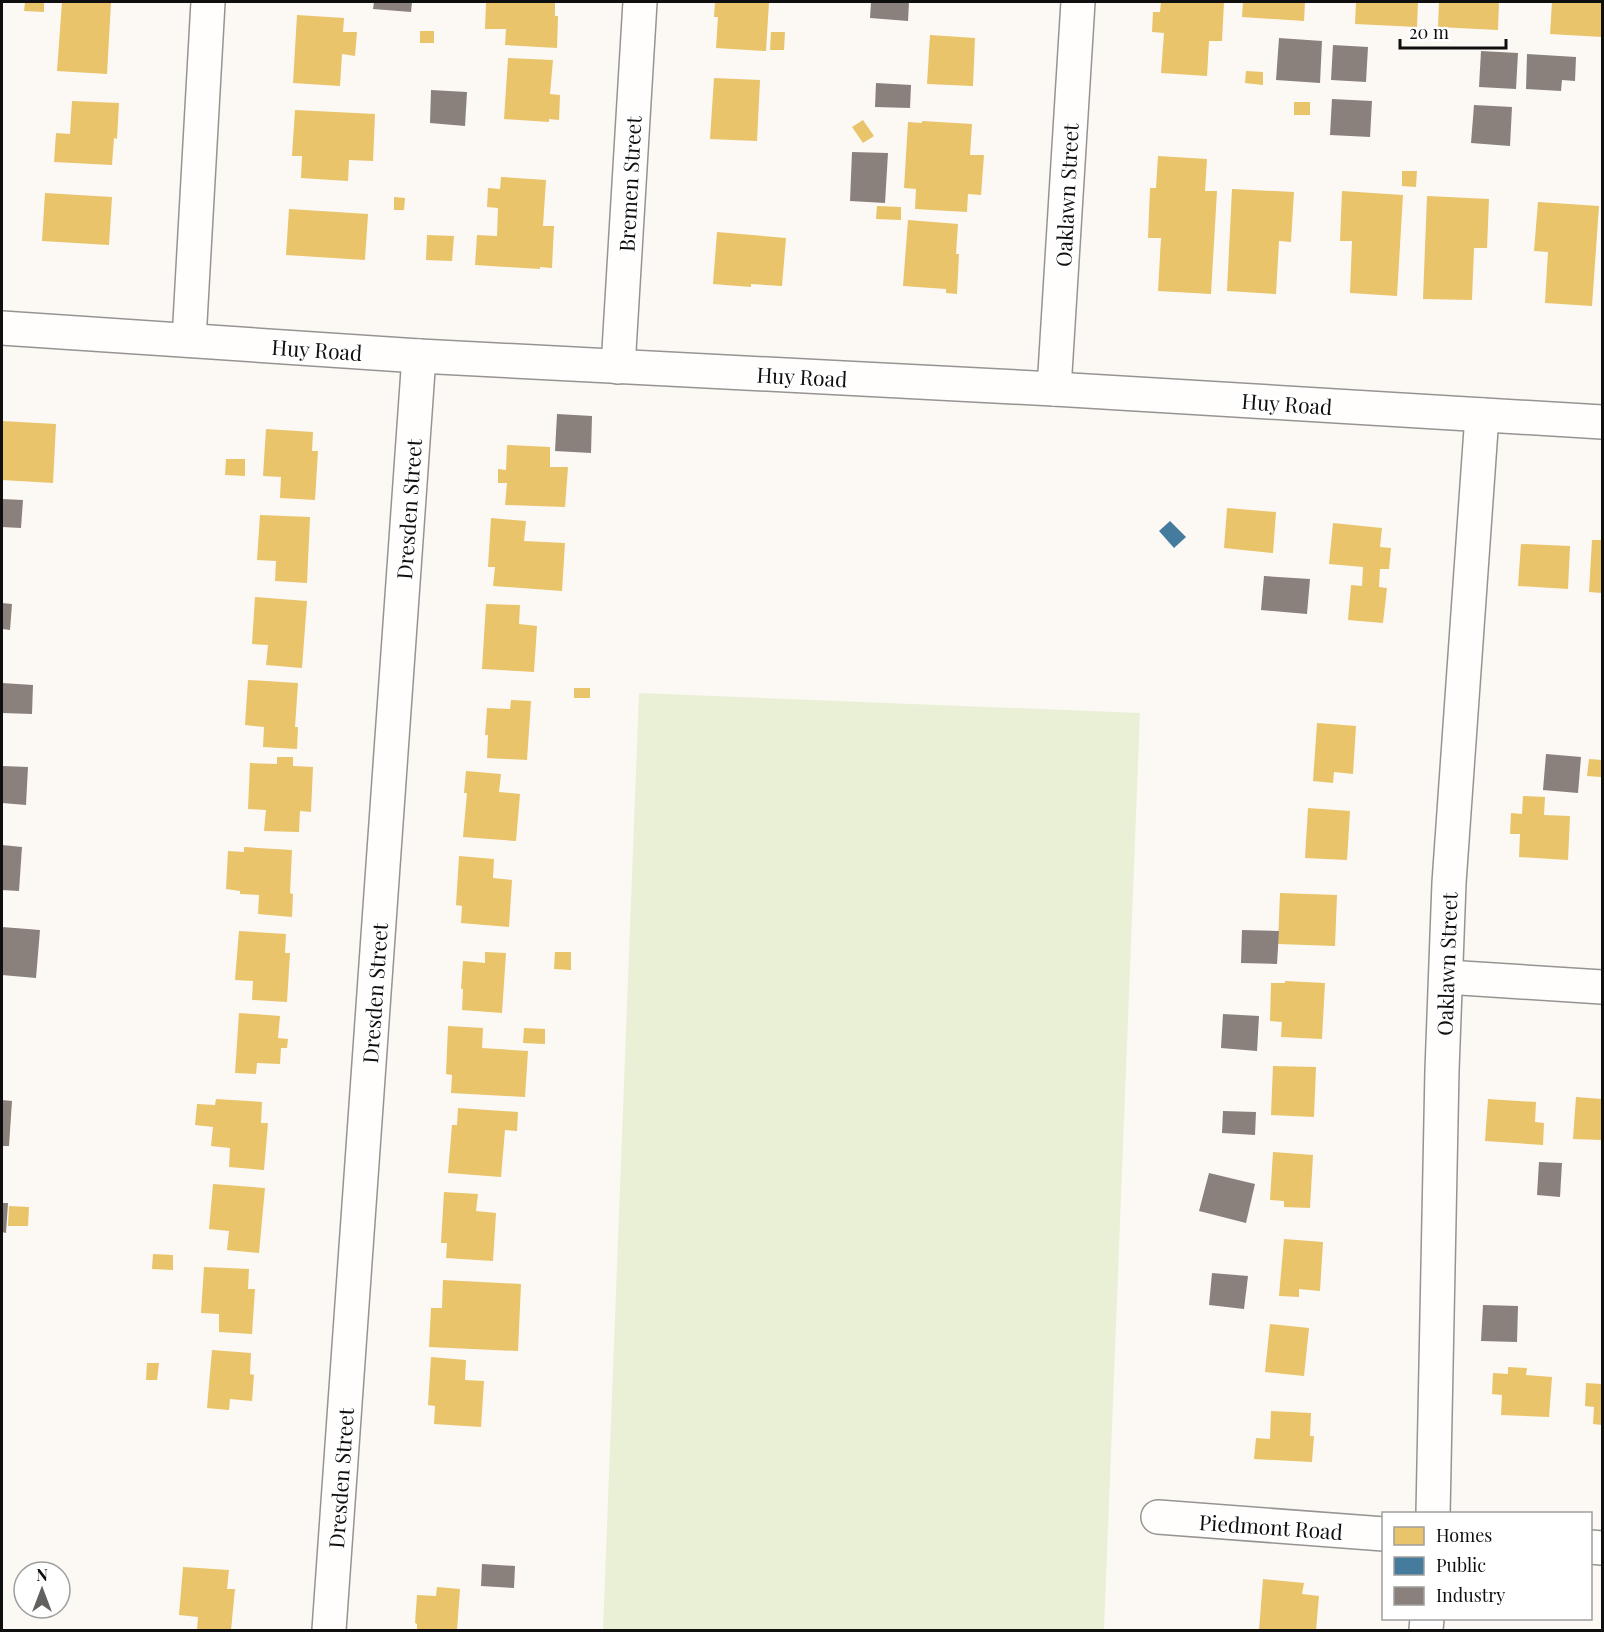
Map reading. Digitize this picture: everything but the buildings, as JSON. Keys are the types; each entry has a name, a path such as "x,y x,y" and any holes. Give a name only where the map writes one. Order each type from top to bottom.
{"street":[{"path":"189,340 208,2"},
{"name":"Bremen Street","path":"618,367 640,2"},
{"name":"Oaklawn Street","path":"1054,389 1078,2"},
{"name":"Huy Road","path":"2,328 419,356 1054,389 1602,422"},
{"name":"Dresden Street","path":"329,1630 419,356"},
{"name":"Oaklawn Street","path":"1433,1512 1442,1070 1449,883 1482,415"},
{"path":"1446,977 1602,987"},
{"name":"Piedmont Road","path":"1158,1518 1382,1534"}],"green space":[{"path":"639,693 1140,713 1104,1630 603,1630"}]}
